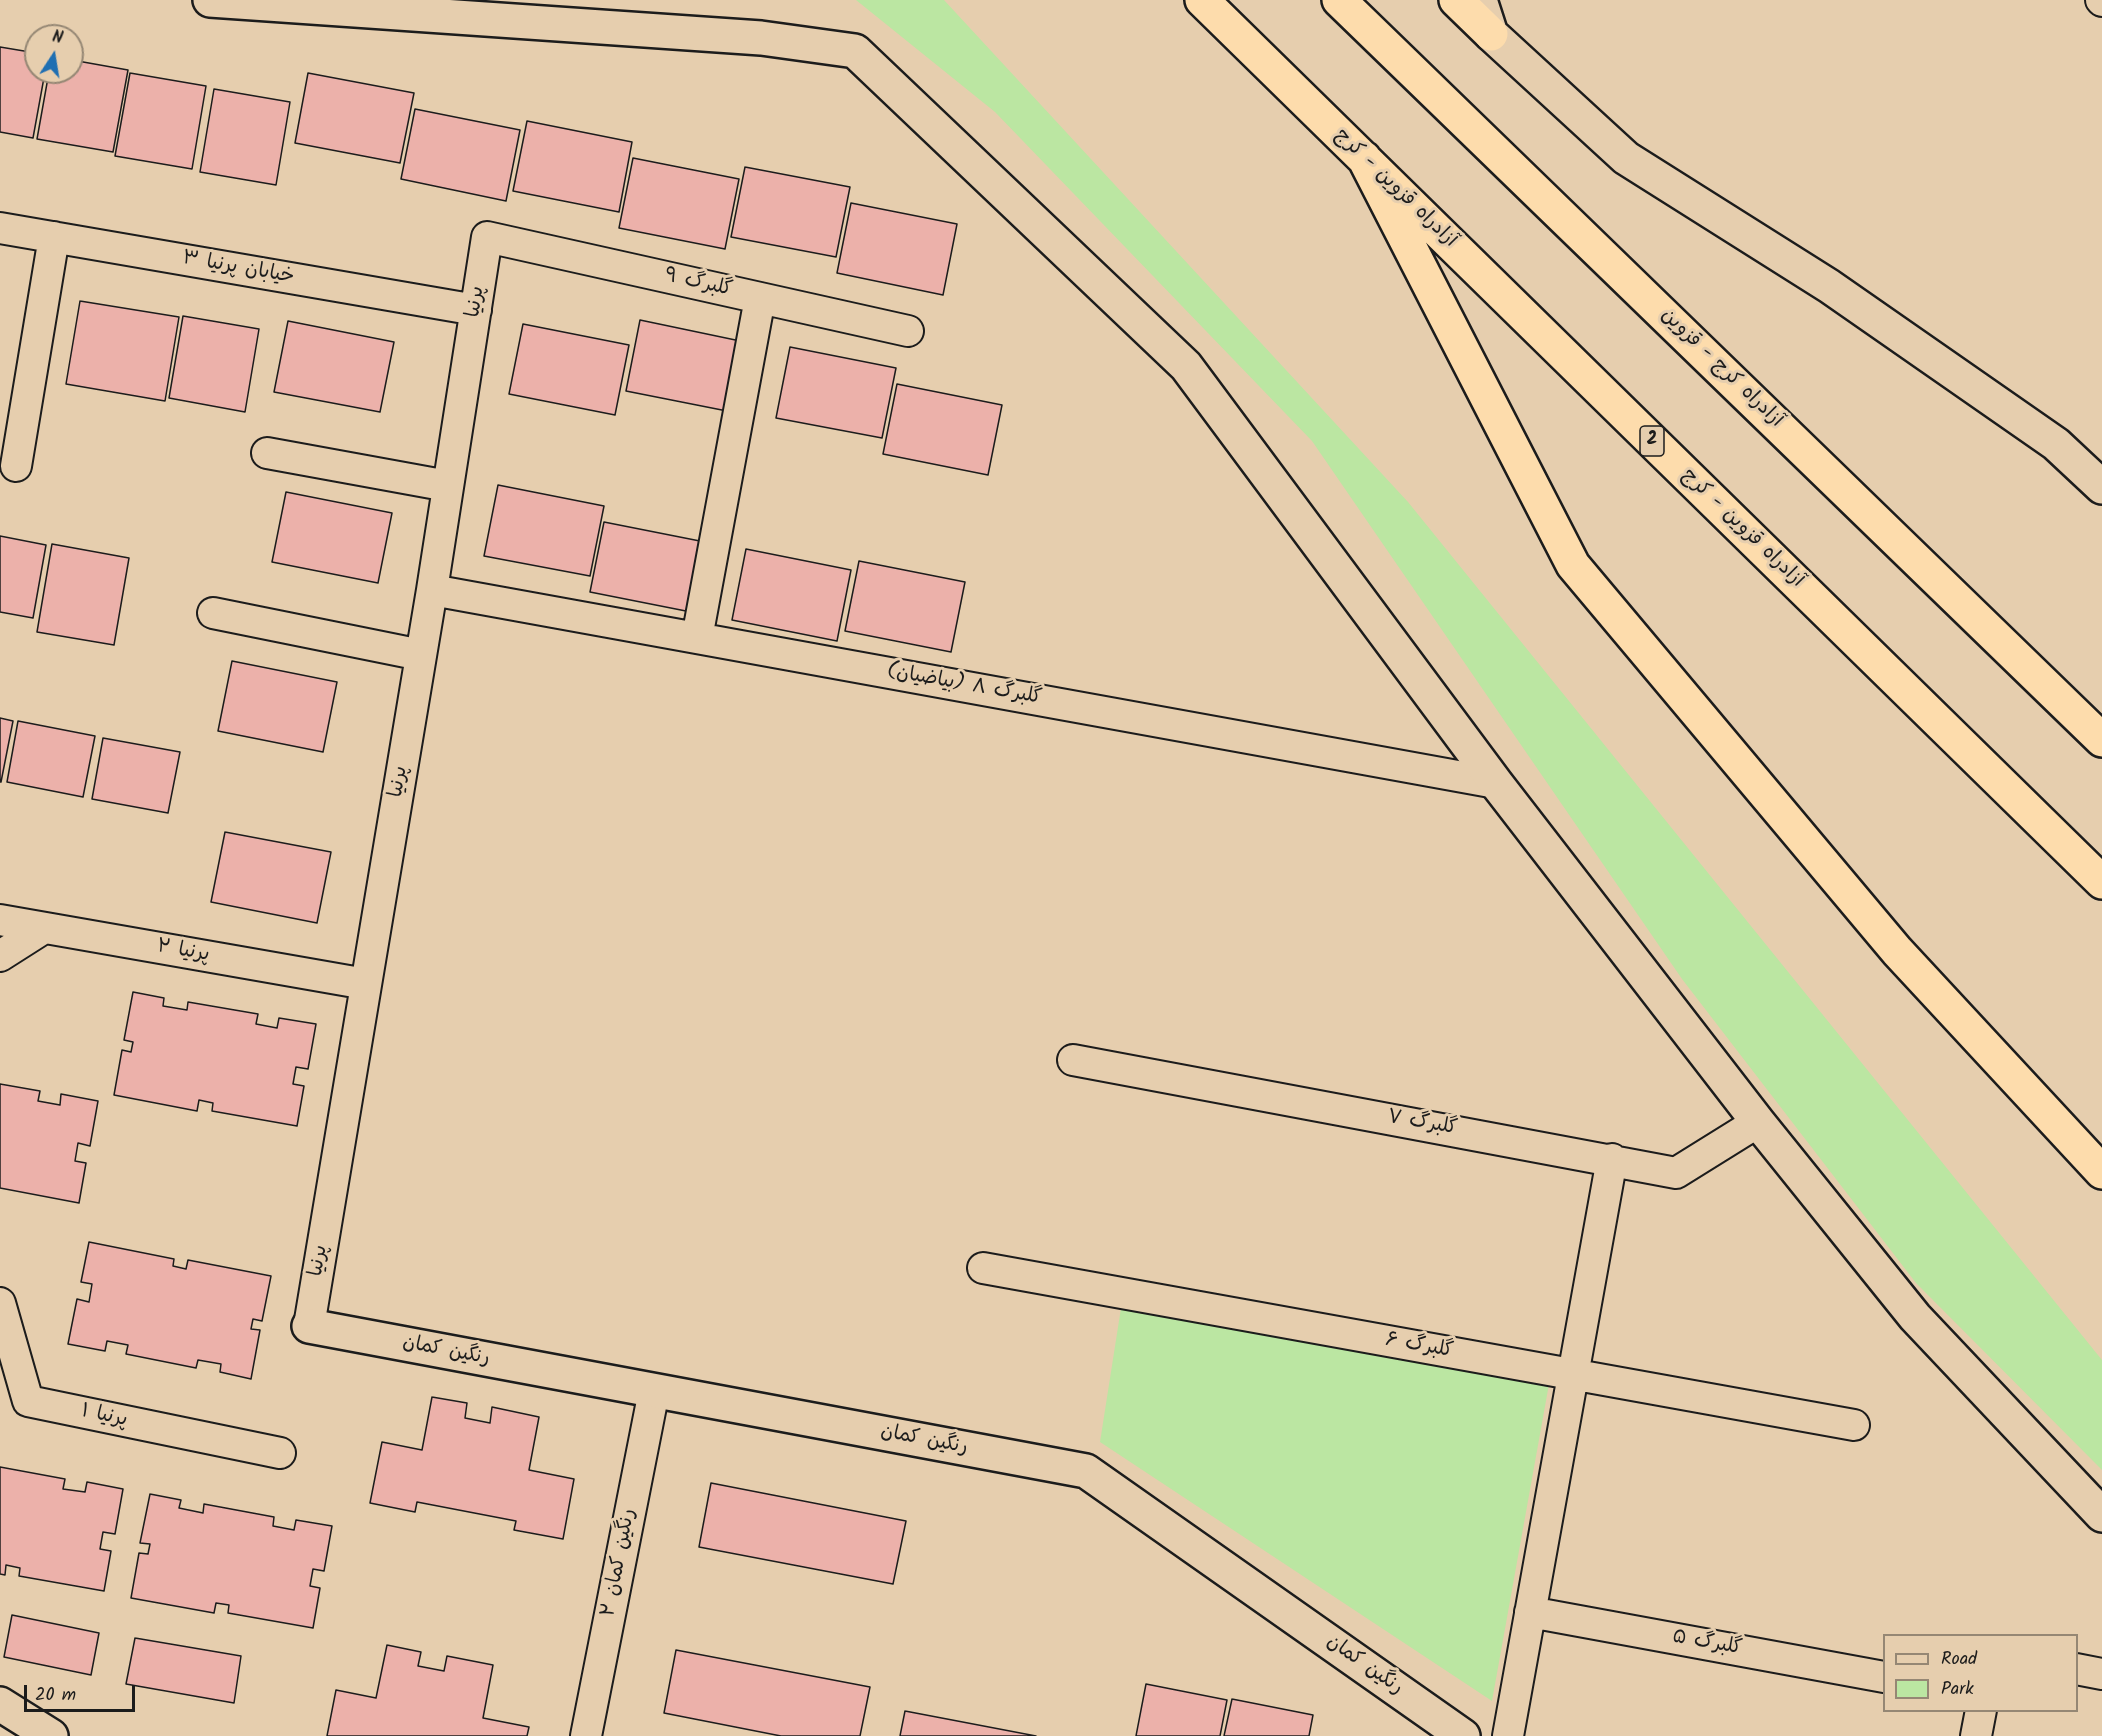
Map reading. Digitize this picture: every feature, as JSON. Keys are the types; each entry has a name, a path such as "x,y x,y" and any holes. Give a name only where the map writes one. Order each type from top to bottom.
{"highway":[{"name":"آزادراه قزوین - کرج","path":"1202,0 2102,882"},
{"name":"آزادراه کرج - قزوین","path":"1339,0 2102,740"},
{"path":"1456,0 1491,34"},
{"path":"1364,158 1573,566 1897,951 2102,1172"}],"main road":[{"path":"210,0 761,38 855,51 1186,366 1496,783 1758,1122 1915,1317 2102,1515"},
{"path":"1480,0 1491,34 1626,158 1829,286 2056,444 2102,487"},
{"name":"رنگین کمان","path":"309,1326 1086,1471 1442,1730"},
{"path":"0,1704 51,1736"}],"street":[{"name":"خیابان پرنیا ۳","path":"0,228 476,310"},
{"path":"16,466 54,237"},
{"name":"پرنیا","path":"309,1326 432,590 488,237"},
{"name":"گلبرگ ۹","path":"488,237 908,331"},
{"path":"697,638 760,298"},
{"path":"267,453 448,486"},
{"name":"گلبرگ ۸ (بیاضیان)","path":"432,590 1496,783"},
{"path":"213,613 421,655"},
{"name":"پرنیا ۲","path":"0,920 366,984"},
{"path":"0,956 44,928"},
{"name":"گلبرگ ۷","path":"1073,1060 1676,1173 1758,1122"},
{"path":"1508,1736 1612,1160"},
{"name":"گلبرگ ۶","path":"983,1268 1854,1425"},
{"name":"پرنیا ۱","path":"0,1303 28,1401 280,1453"},
{"name":"رنگین کمان ۲","path":"586,1736 654,1391"},
{"name":"گلبرگ ۵","path":"1530,1612 1883,1677"},
{"path":"2078,1669 2102,1674"},
{"path":"1976,1736 1981,1712"}],"green space":[{"path":"856,0 944,0 1408,502 2102,1360 2102,1470 1916,1283 1682,979 1312,441 995,112"},
{"path":"1121,1308 1549,1384 1492,1701 1100,1442"}],"building":[{"path":"0,47 24,51 24,84 43,84 33,138 0,132"},
{"path":"84,62 128,70 113,152 37,139 47,84 84,84"},
{"path":"130,73 206,86 192,169 115,156"},
{"path":"308,73 414,93 400,163 295,143"},
{"path":"214,89 290,102 276,185 200,172"},
{"path":"415,109 520,130 506,201 401,179"},
{"path":"527,121 632,142 619,212 513,191"},
{"path":"633,158 739,179 725,249 619,228"},
{"path":"745,167 850,187 836,257 731,237"},
{"path":"851,203 957,224 943,295 837,273"},
{"path":"80,301 179,317 165,401 66,384"},
{"path":"183,316 259,329 245,412 169,398"},
{"path":"640,320 745,342 732,412 626,391"},
{"path":"288,321 394,342 380,412 274,392"},
{"path":"523,324 629,345 615,415 509,394"},
{"path":"790,347 896,368 882,438 776,418"},
{"path":"897,384 1002,405 988,475 883,454"},
{"path":"498,485 604,506 590,576 484,556"},
{"path":"286,492 392,513 378,583 272,562"},
{"path":"604,522 710,543 696,613 590,592"},
{"path":"0,536 46,545 33,618 0,612"},
{"path":"52,544 129,558 114,645 37,632"},
{"path":"746,549 851,570 837,641 732,620"},
{"path":"859,561 965,582 951,652 845,631"},
{"path":"232,661 337,682 323,752 218,731"},
{"path":"0,718 13,721 1,782 0,782"},
{"path":"18,721 95,736 83,797 7,782"},
{"path":"103,738 180,752 168,813 92,799"},
{"path":"225,832 331,852 317,923 211,902"},
{"path":"133,992 164,998 163,1006 187,1010 188,1002 258,1014 256,1024 277,1028 279,1018 316,1024 308,1069 296,1067 293,1084 304,1086 297,1126 212,1111 213,1103 199,1100 197,1111 114,1095 122,1050 131,1052 133,1042 124,1040"},
{"path":"0,1084 40,1091 38,1101 60,1105 61,1094 98,1101 90,1146 78,1143 75,1161 86,1163 79,1203 0,1188"},
{"path":"89,1242 174,1259 173,1266 186,1269 188,1260 271,1276 262,1321 253,1319 251,1329 260,1330 251,1379 220,1372 221,1364 198,1360 196,1368 126,1354 128,1345 107,1341 105,1351 68,1344 77,1299 89,1302 92,1284 81,1282"},
{"path":"432,1397 467,1403 465,1418 490,1423 492,1407 539,1417 529,1470 574,1479 563,1539 514,1530 516,1521 417,1502 415,1512 370,1503 382,1442 422,1450"},
{"path":"0,1467 65,1479 63,1489 85,1492 87,1482 123,1489 115,1534 103,1532 100,1549 111,1551 104,1591 19,1576 20,1568 6,1565 5,1575 0,1574"},
{"path":"711,1483 906,1521 893,1584 699,1547"},
{"path":"150,1494 181,1500 179,1508 203,1513 204,1504 274,1517 273,1526 294,1530 296,1520 332,1526 324,1571 313,1569 310,1586 320,1588 313,1628 228,1613 229,1605 216,1603 214,1613 131,1598 139,1553 148,1554 150,1544 140,1543"},
{"path":"12,1615 99,1633 91,1675 4,1657"},
{"path":"135,1638 241,1656 234,1703 126,1684"},
{"path":"387,1645 421,1652 418,1666 444,1671 447,1656 493,1665 483,1718 529,1727 527,1736 327,1736 336,1690 376,1698"},
{"path":"676,1650 870,1687 860,1736 781,1736 664,1713"},
{"path":"1146,1684 1227,1700 1220,1736 1136,1736"},
{"path":"1232,1699 1313,1715 1309,1736 1224,1736"},
{"path":"905,1711 1036,1736 900,1736"}]}
